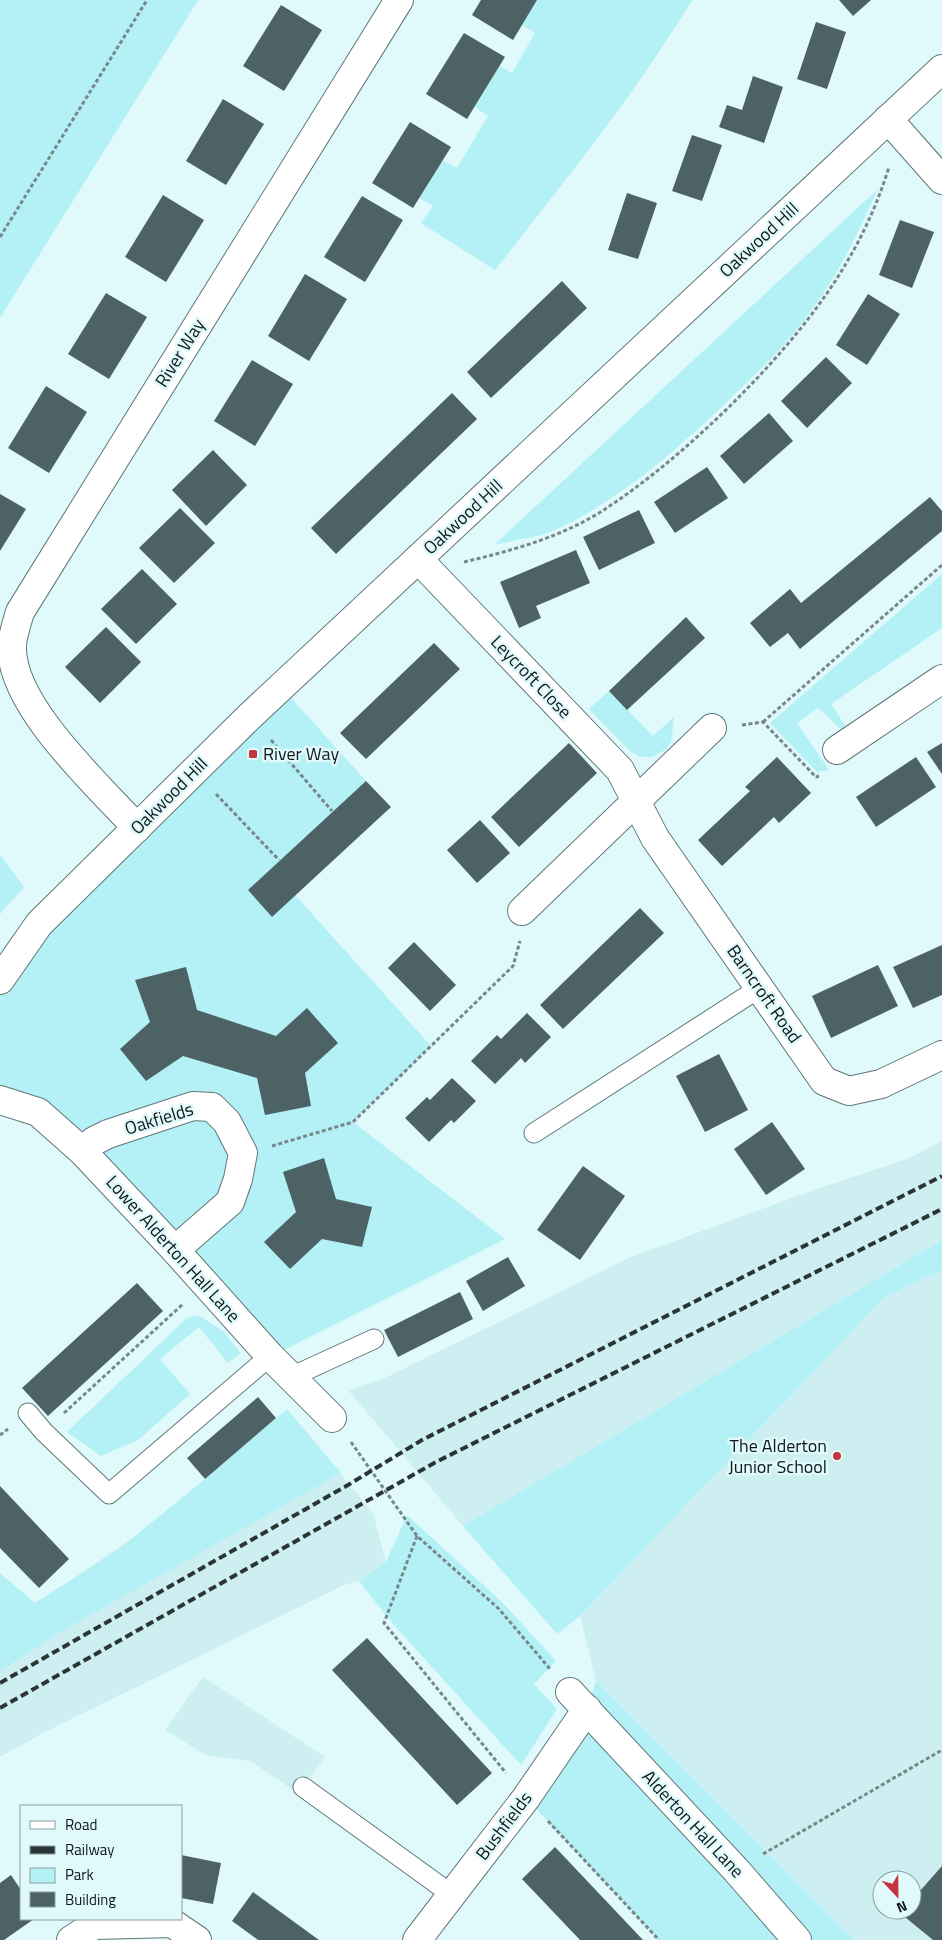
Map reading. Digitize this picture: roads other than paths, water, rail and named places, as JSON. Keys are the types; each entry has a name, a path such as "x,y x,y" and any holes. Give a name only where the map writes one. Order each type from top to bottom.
{"street":[{"name":"River Way","path":"137,828 44,724 27,697 17,672 12,646 20,612 399,0"},
{"name":"Oakwood Hill","path":"0,980 40,924 250,716 942,69"},
{"path":"888,119 942,180"},
{"name":"Leycroft Close","path":"418,559 620,770 636,800"},
{"path":"837,750 942,679"},
{"path":"522,911 712,728"},
{"name":"Barncroft Road","path":"636,800 655,838 761,987 824,1082 849,1091 881,1084 942,1055"},
{"name":"Lower Alderton Hall Lane","path":"0,1100 38,1112 82,1151 175,1250 270,1356 332,1418"},
{"name":"Oakfields","path":"82,1151 94,1141 108,1134 192,1106 212,1107 227,1122 243,1153 238,1179 230,1202 175,1250"},
{"name":"Bushfields","path":"417,1940 526,1798 578,1700"},
{"name":"Alderton Hall Lane","path":"578,1700 736,1870 797,1940"},
{"path":"71,1940 94,1925 172,1923 197,1940"}],"lane":[{"path":"534,1133 761,987"},
{"path":"291,1377 374,1339"},
{"path":"28,1412 44,1432 109,1494 270,1356"},
{"path":"303,1787 451,1894"}],"railway":[{"path":"0,1683 348,1485 422,1440 942,1176"},
{"path":"0,1708 436,1462 942,1209"}],"place":[{"name":"River Way","path":"253,754"},
{"name":"The Alderton Junior School","path":"837,1456"}]}
